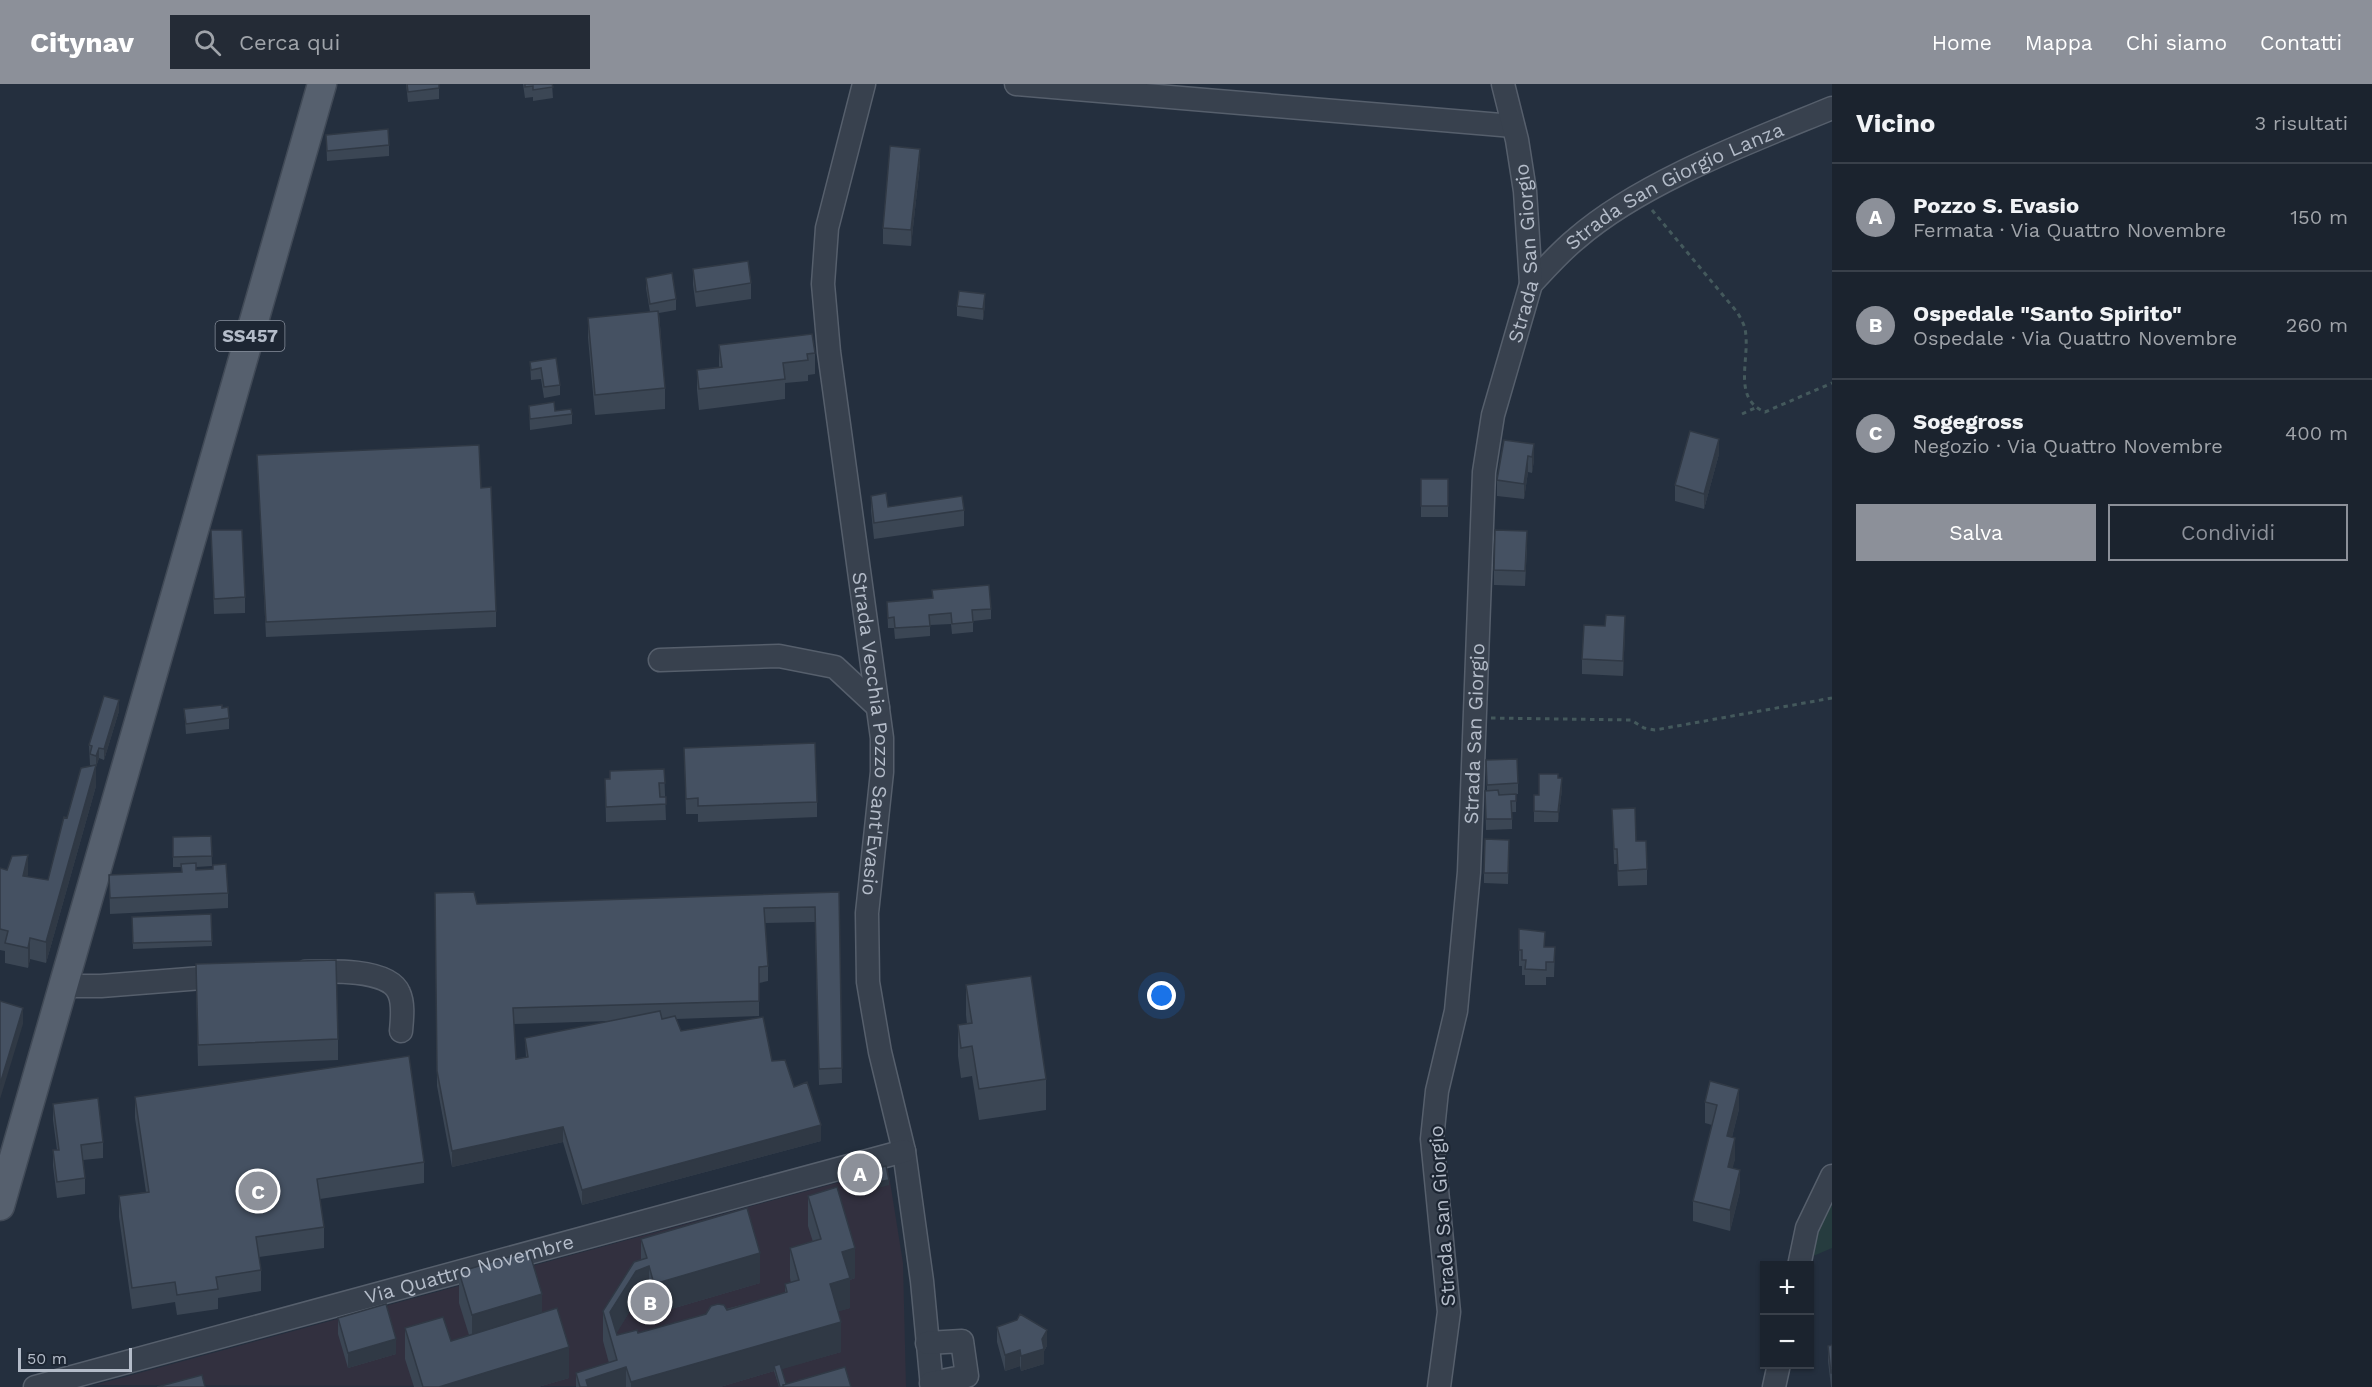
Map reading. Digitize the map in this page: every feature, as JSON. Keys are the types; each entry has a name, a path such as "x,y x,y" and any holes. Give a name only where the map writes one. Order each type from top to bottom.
{"main road":[{"name":"SS457","path":"61,986 322,84"},
{"path":"0,1206 61,986"}],"street":[{"name":"Strada Vecchia Pozzo Sant'Evasio","path":"864,84 828,228 823,284 828,352 878,707 882,772 867,913 868,982 880,1052 904,1151 920,1261 931,1385"},
{"path":"1016,84 1517,142"},
{"name":"Strada San Giorgio","path":"1439,1387 1449,1312 1432,1139 1437,1091 1456,1011 1469,872 1484,472 1493,415 1530,284 1530,246 1517,142 1503,84"},
{"name":"Strada San Giorgio Lanza","path":"1530,284 1576,238 1638,196 1746,144 1832,108"},
{"path":"660,660 779,656 836,667 878,707"},
{"path":"278,974 347,971 392,982 399,992 402,1008 401,1031"},
{"path":"61,986 101,986 246,975"},
{"name":"Via Quattro Novembre","path":"35,1387 77,1381 904,1151"},
{"path":"1800,1261 1807,1228 1832,1176"},
{"path":"927,1344 962,1341 967,1376 931,1385"},
{"path":"1774,1387 1778,1369"}],"path":[{"path":"1638,196 1661,218 1737,312 1745,330 1744,390 1755,408 1765,412 1832,383"},
{"path":"1742,414 1755,408"},
{"path":"1474,718 1631,720 1644,728 1655,730 1832,698"}],"shaded area":[{"path":"888,1169 903,1263 906,1387 95,1385"}],"green space":[{"path":"1832,1191 1832,1248 1804,1260"}],"building":[{"path":"407,84 439,84 439,88 408,92"},
{"path":"525,84 552,84 553,87 533,90 533,86 525,87"},
{"path":"388,129 389,145 327,151 326,135"},
{"path":"890,146 920,149 911,230 883,228"},
{"path":"748,261 751,283 696,292 693,269"},
{"path":"672,273 676,299 650,304 646,278"},
{"path":"959,291 985,294 983,309 957,306"},
{"path":"658,311 665,388 595,395 588,318"},
{"path":"812,334 815,353 807,354 808,360 783,363 785,379 699,389 697,370 722,367 719,345"},
{"path":"556,358 560,385 544,387 541,368 531,370 530,362"},
{"path":"554,402 555,411 571,409 572,414 530,419 529,406"},
{"path":"1690,431 1719,439 1704,494 1675,485"},
{"path":"1504,440 1534,444 1532,457 1528,456 1524,484 1497,480"},
{"path":"479,445 481,488 491,487 496,611 266,622 257,455"},
{"path":"1421,479 1448,479 1448,506 1421,506"},
{"path":"886,493 888,507 962,496 964,510 874,523 871,496"},
{"path":"211,530 242,530 245,597 214,599"},
{"path":"1495,530 1527,531 1525,571 1494,570"},
{"path":"989,585 991,609 972,610 973,622 952,624 951,613 929,615 930,626 895,628 894,617 888,618 887,602 933,598 932,590"},
{"path":"1606,615 1625,616 1623,661 1582,659 1584,625 1605,626"},
{"path":"104,696 119,700 104,749 99,748 96,756 90,754 92,746 89,745"},
{"path":"222,705 222,708 228,707 229,718 186,724 184,709"},
{"path":"815,743 817,802 698,806 698,798 686,799 684,748"},
{"path":"1517,759 1518,783 1487,785 1486,760"},
{"path":"96,765 46,942 30,938 28,948 5,943 8,931 0,929 0,868 7,870 12,856 28,855 23,876 48,880 64,817 67,818 81,768"},
{"path":"664,769 665,783 659,783 660,797 666,797 666,804 606,807 605,779 610,779 610,771"},
{"path":"1539,774 1558,774 1558,778 1562,778 1558,812 1534,811 1534,795 1539,795"},
{"path":"1498,790 1499,795 1516,794 1516,801 1511,801 1512,819 1486,819 1485,791"},
{"path":"1635,808 1636,841 1646,841 1647,869 1618,871 1617,849 1614,849 1612,809"},
{"path":"211,836 212,856 173,857 173,837"},
{"path":"1485,839 1509,840 1508,873 1484,873"},
{"path":"196,863 196,870 213,869 213,865 226,864 228,893 110,898 109,875 182,872 181,864"},
{"path":"474,892 477,904 839,892 842,1068 819,1069 815,907 764,908 768,966 759,967 759,1001 513,1008 516,1059 528,1057 525,1038 660,1011 662,1019 675,1016 681,1031 763,1017 772,1061 785,1060 794,1087 807,1082 821,1125 582,1190 563,1127 452,1151 437,1071 435,893"},
{"path":"211,914 212,941 133,943 132,917"},
{"path":"1519,929 1545,932 1544,947 1555,947 1554,962 1546,962 1546,970 1525,969 1526,960 1522,960 1522,950 1519,950"},
{"path":"336,960 338,1039 198,1045 196,964"},
{"path":"1031,976 1046,1079 979,1089 972,1046 961,1048 958,1025 972,1023 966,985"},
{"path":"0,1001 23,1008 0,1084"},
{"path":"409,1056 424,1162 317,1179 324,1227 256,1237 261,1270 216,1277 218,1289 177,1295 175,1282 132,1288 119,1196 149,1192 135,1097"},
{"path":"1710,1081 1739,1089 1727,1136 1735,1138 1728,1167 1740,1170 1730,1210 1693,1201 1717,1105 1705,1102"},
{"path":"98,1098 103,1142 81,1145 85,1178 57,1182 53,1150 59,1150 53,1104"},
{"path":"886,1166 889,1180 878,1182 874,1169"},
{"path":"837,1187 855,1248 842,1252 850,1278 830,1284 841,1322 631,1382 626,1367 586,1380 588,1387 580,1387 576,1373 617,1360 603,1311 634,1262 647,1258 641,1239 747,1208 760,1253 654,1284 649,1266 636,1271 610,1312 617,1335 637,1330 638,1333 706,1314 711,1306 718,1304 724,1305 727,1310 787,1292 785,1284 799,1280 790,1248 821,1239 808,1196"},
{"path":"529,1251 542,1294 472,1315 459,1272"},
{"path":"386,1304 396,1339 348,1353 338,1318"},
{"path":"557,1308 569,1347 439,1387 423,1387 405,1328 443,1317 451,1341"},
{"path":"1020,1314 1047,1330 1042,1339 1044,1349 1021,1356 1020,1350 1005,1355 997,1327 1017,1320"},
{"path":"1832,1345 1832,1373 1831,1373 1828,1346"},
{"path":"780,1364 786,1384 783,1387 780,1387 774,1366"},
{"path":"845,1367 851,1387 784,1387 783,1385"},
{"path":"202,1375 205,1387 157,1387"}],"place":[{"name":"Pozzo S. Evasio","path":"860,1173"},
{"name":"Sogegross","path":"258,1191"},
{"name":"Ospedale \"Santo Spirito\"","path":"650,1302"}]}
